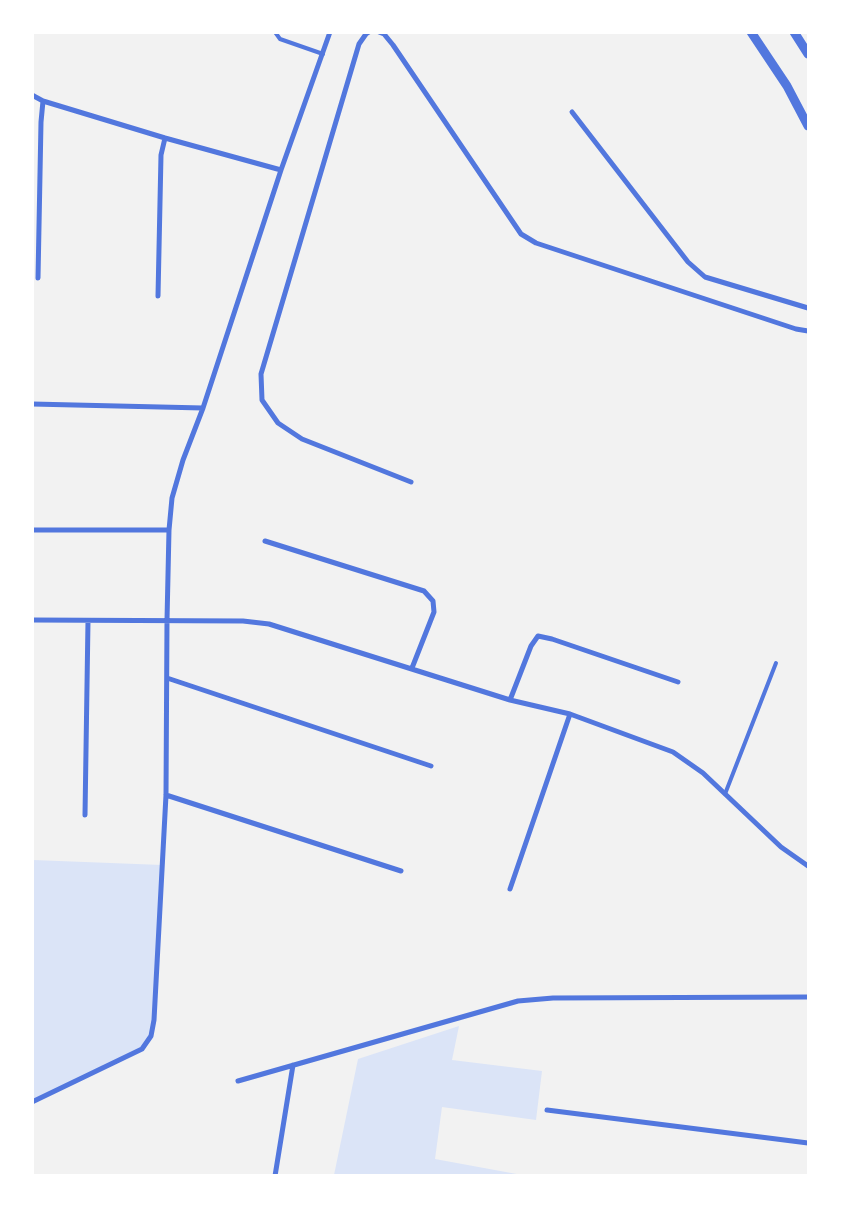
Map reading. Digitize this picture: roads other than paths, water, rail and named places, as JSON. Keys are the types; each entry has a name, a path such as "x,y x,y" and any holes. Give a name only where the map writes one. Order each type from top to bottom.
{"street":[{"path":"32,1102 142,1048 151,1036 154,1020 166,795 167,620 169,530 172,498 183,460 203,408 281,170 330,32"},
{"path":"369,32 359,44 261,374 262,400 278,423 302,438 411,482"},
{"path":"379,32 384,34 393,45 521,234 536,244 796,330 808,331"},
{"path":"751,32 787,86 808,126"},
{"path":"794,32 808,54"},
{"path":"32,95 43,101 164,138 281,170"},
{"path":"38,278 43,101"},
{"path":"572,112 688,262 705,277 808,308"},
{"path":"158,296 161,155 164,138"},
{"path":"32,404 203,408"},
{"path":"32,530 169,530"},
{"path":"265,541 424,592 433,601 434,612 412,668"},
{"path":"32,620 244,621 269,624 510,700 570,714 673,752 703,773 781,847 808,866"},
{"path":"85,815 88,621"},
{"path":"510,700 531,646 538,636 552,639 678,682"},
{"path":"167,678 431,766"},
{"path":"510,889 570,714"},
{"path":"166,795 401,871"},
{"path":"238,1081 518,1001 553,998 808,997"},
{"path":"275,1176 293,1065"},
{"path":"547,1110 808,1143"}],"lane":[{"path":"275,32 280,38 323,54"},
{"path":"725,794 776,663"}]}
